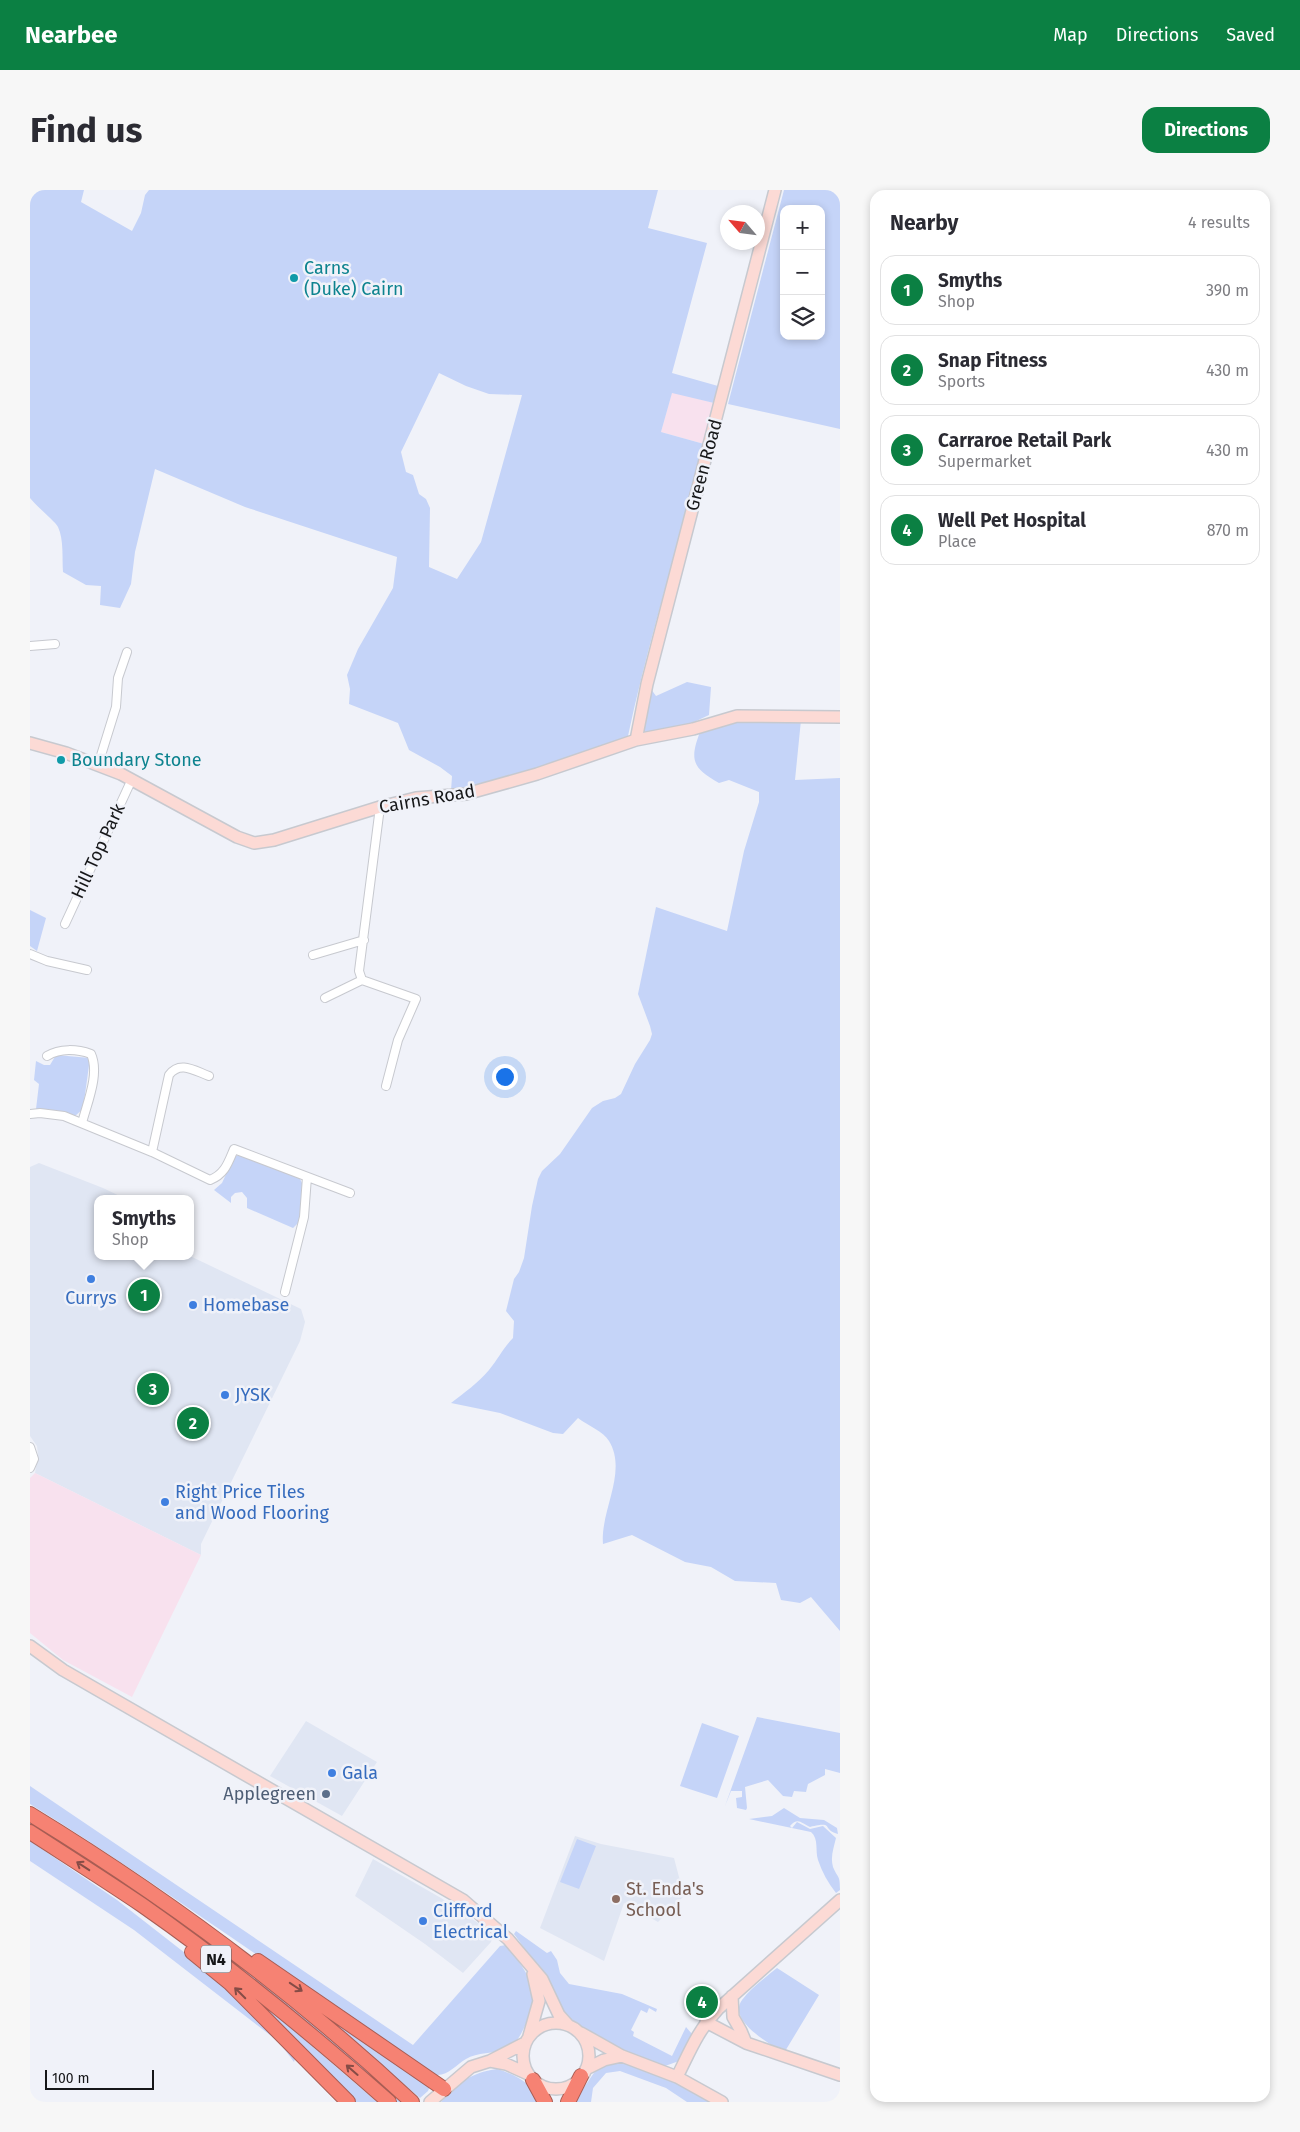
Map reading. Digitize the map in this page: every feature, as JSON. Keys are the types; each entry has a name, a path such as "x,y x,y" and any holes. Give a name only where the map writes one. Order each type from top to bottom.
{"highway":[{"name":"N4","path":"30,1814 124,1874 201,1928 344,2041 412,2102"},
{"name":"N4","path":"30,1832 142,1905 240,1977 308,2032 389,2102"},
{"name":"N4","path":"124,1874 185,1909 441,2091"},
{"name":"N4","path":"100,1877 230,1983 348,2102"},
{"path":"568,2102 584,2072"},
{"path":"531,2077 545,2102"}],"street":[{"name":"Green Road","path":"636,740 652,666 775,190"},
{"path":"30,646 55,644"},
{"path":"98,765 116,707 118,678 127,652"},
{"name":"Cairns Road","path":"30,743 98,765 132,779 237,838 254,843 274,840 380,807 416,798 466,794 537,774 636,740 693,729 737,716 840,716"},
{"name":"Hill Top Park","path":"65,924 132,779"},
{"path":"362,980 360,971 380,807"},
{"path":"313,955 364,940"},
{"path":"30,954 47,961 87,970"},
{"path":"325,998 362,980 416,999 398,1040 386,1086"},
{"path":"47,1056 57,1050 91,1054 94,1061 93,1075 82,1123"},
{"path":"152,1152 169,1075 173,1069 178,1066 186,1067 209,1076"},
{"path":"30,1114 40,1113 64,1116 152,1152 210,1180 220,1176 234,1149 350,1193"},
{"path":"285,1292 304,1217 307,1176"},
{"path":"30,1447 34,1459 30,1468"},
{"path":"30,1646 63,1670 464,1900 508,1939 529,1966 542,1978 559,2015 586,2044 588,2052 584,2072"},
{"path":"677,2077 695,2037 706,2022 732,1996 840,1900"},
{"path":"529,1966 536,1982 540,2001 527,2040 523,2060 531,2077"},
{"path":"732,1996 733,2017 746,2044"},
{"path":"706,2022 746,2044 840,2075"},
{"path":"430,2102 471,2067 490,2061 527,2040 535,2030 551,2023 572,2027 622,2056 677,2077 722,2102"},
{"path":"490,2061 506,2064 549,2088 558,2088 575,2082 584,2072 604,2060 622,2056"}],"shaded area":[{"path":"30,190 84,190 81,202 132,231 141,213 145,195 149,190 658,190 648,228 707,243 672,373 718,386 714,403 672,393 661,432 704,444 645,662 628,736 596,749 485,787 451,791 452,776 409,750 398,723 349,704 350,689 347,675 358,649 393,588 397,557 245,507 155,469 135,552 131,584 120,608 100,605 101,586 86,585 63,572 62,543 58,527 30,498","holes":["439,373 466,386 489,394 522,395 481,542 457,579 429,567 430,508 426,499 419,494 413,475 406,472 401,452"]},
{"path":"784,190 840,190 840,429 728,404 780,205 780,340 825,340 825,205 780,205"},
{"path":"672,392 714,403 704,444 661,432"},
{"path":"687,682 711,687 709,715 692,723 636,740 651,689 656,696"},
{"path":"801,720 795,780 840,778 840,1631 811,1597 800,1603 781,1600 776,1583 735,1581 711,1567 685,1562 632,1535 603,1544 605,1518 615,1479 614,1453 607,1438 578,1418 563,1434 553,1433 500,1413 451,1403 485,1375 513,1338 514,1321 506,1311 514,1279 519,1272 524,1258 532,1206 538,1179 542,1171 560,1154 592,1108 603,1101 615,1098 621,1094 635,1064 650,1040 652,1034 650,1026 638,994 656,907 727,931 744,851 759,802 759,792 729,780 719,783 699,768 694,757 700,732 737,721"},
{"path":"30,910 46,918 37,951 30,946"},
{"path":"56,1055 90,1058 83,1109 75,1116 53,1110 36,1109 39,1084 34,1080 36,1061 44,1065 50,1065"},
{"path":"241,1154 299,1177 302,1183 300,1221 293,1228 247,1208 247,1198 242,1192 235,1193 231,1197 231,1203 214,1190 222,1183 234,1157"},
{"path":"39,1163 118,1195 94,1195 94,1260 194,1260 194,1258 301,1309 305,1322 300,1341 201,1544 201,1555 35,1473 38,1455 37,1446 30,1436 30,1167"},
{"path":"35,1473 201,1555 132,1697 63,1660 30,1633 30,1478"},
{"path":"757,1717 840,1733 840,1773 825,1769 825,1775 808,1784 806,1792 794,1791 792,1797 783,1796 768,1780 745,1787 746,1810 737,1808 736,1798 742,1797 742,1791 731,1791 725,1806"},
{"path":"306,1721 377,1762 342,1816 270,1776"},
{"path":"702,1723 739,1736 717,1798 680,1786"},
{"path":"30,1786 413,2045 500,1946 506,1945 525,1971 532,1989 532,2008 522,2032 514,2044 506,2049 470,2057 444,2074 436,2075 432,2073 115,1859 30,1804"},
{"path":"784,1808 800,1818 824,1820 837,1828 838,1834 830,1830 826,1825 810,1827 797,1821 790,1826 792,1828 797,1822 810,1829 823,1826 836,1838 832,1860 833,1867 840,1881 840,1890 836,1893 821,1869 815,1838 811,1832 749,1819 772,1816"},
{"path":"30,1819 98,1861 280,1994 405,2102 397,2102 289,2007 262,1986 119,1882 30,1824"},
{"name":"St. Enda's School","path":"575,1836 601,1844 674,1858 684,1896 658,1922 624,1903 604,1961 540,1928"},
{"path":"577,1839 596,1846 579,1889 560,1882"},
{"path":"30,1841 117,1900 226,1985 296,2055 294,2062 279,2042 134,1930 30,1861"},
{"path":"373,1859 441,1898 481,1925 489,1933 492,1938 491,1942 463,1973 425,1944 355,1896"},
{"path":"516,1931 547,1953 551,1951 557,1960 560,1973 569,1984 622,1994 657,2009 656,2012 649,2008 647,2013 641,2010 631,2030 634,2032 633,2036 672,2056 686,2027 692,2034 679,2061 665,2066 613,2049 563,2013 544,1975 514,1934"},
{"path":"777,1968 819,1995 784,2053 752,2031 740,2015 739,2008 742,2000 750,1991"},
{"path":"235,1983 276,2015 377,2102 355,2102"},
{"path":"288,1985 430,2086 428,2091 420,2098"},
{"path":"612,2061 651,2072 713,2102 687,2102 666,2088 620,2071 606,2073 593,2088 591,2102 574,2102 600,2064"},
{"path":"497,2069 523,2081 533,2090 540,2102 441,2102 454,2089 472,2076"}],"place":[{"name":"Carns (Duke) Cairn","path":"294,278"},
{"name":"Boundary Stone","path":"61,760"},
{"name":"Currys","path":"91,1279"},
{"name":"Smyths","path":"144,1295"},
{"name":"Homebase","path":"193,1305"},
{"name":"Carraroe Retail Park","path":"153,1389"},
{"name":"JYSK","path":"225,1395"},
{"name":"Snap Fitness","path":"193,1423"},
{"name":"Right Price Tiles and Wood Flooring","path":"165,1502"},
{"name":"Gala","path":"332,1773"},
{"name":"Applegreen","path":"326,1794"},
{"name":"St. Enda's School","path":"616,1899"},
{"name":"Clifford Electrical","path":"423,1921"},
{"name":"Well Pet Hospital","path":"702,2002"}]}
